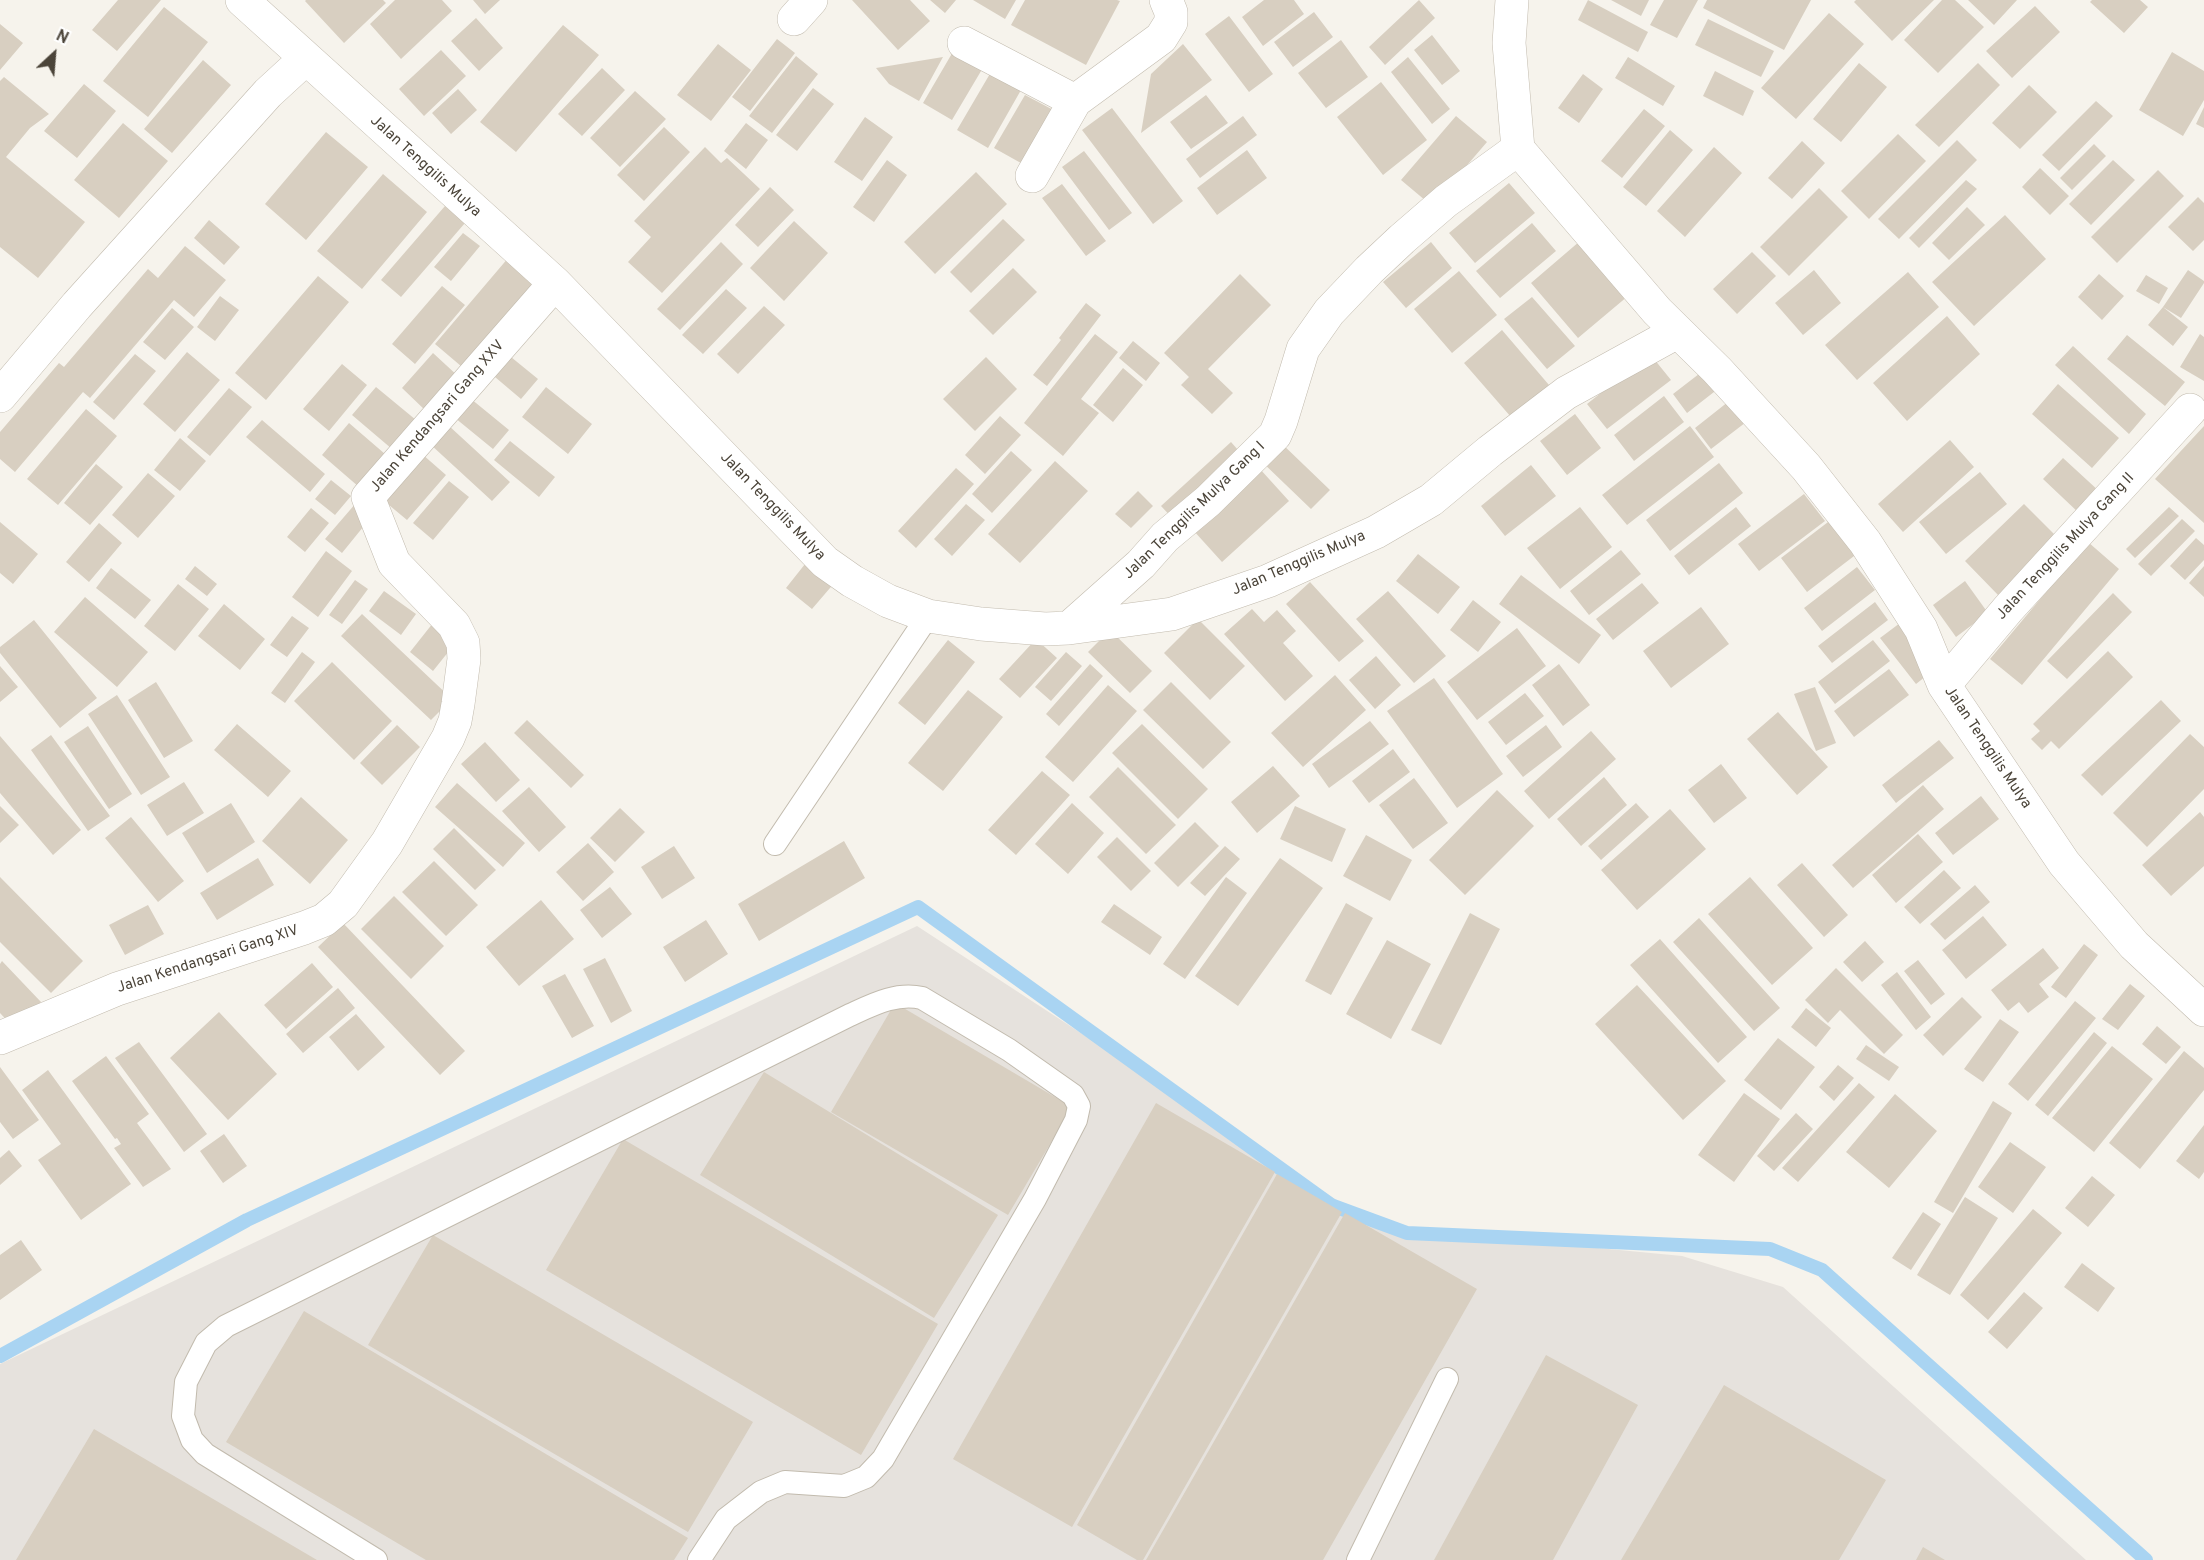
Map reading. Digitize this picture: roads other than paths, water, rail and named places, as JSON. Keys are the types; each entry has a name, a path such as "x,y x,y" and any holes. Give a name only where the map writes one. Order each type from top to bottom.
{"street":[{"name":"Jalan Tenggilis Mulya","path":"242,0 555,283 825,562 852,581 888,601 928,616 981,624 1045,629 1069,628 1172,614 1268,581 1376,532 1431,500 1566,393 1677,332"},
{"path":"1032,176 1075,101 1161,38 1171,22 1171,12 1166,0"},
{"path":"1512,0 1509,44 1518,149"},
{"path":"964,43 1075,101"},
{"path":"0,396 77,305 268,93 305,59"},
{"name":"Jalan Tenggilis Mulya","path":"1518,149 1677,332 1717,370 1806,467 1865,542 1921,629 1944,685 2064,863 2134,945 2200,999"},
{"name":"Jalan Tenggilis Mulya Gang I","path":"1069,628 1141,564 1165,537 1208,501 1275,435 1303,350 1329,312 1402,239 1446,201 1518,149"},
{"name":"Jalan Kendangsari Gang XXV","path":"387,843 448,738 455,721 464,659 463,643 454,625 394,563 368,497 555,283"},
{"name":"Jalan Tenggilis Mulya Gang II","path":"1944,685 2007,609 2190,411"},
{"name":"Jalan Kendangsari Gang XIV","path":"0,1038 117,989 324,920 343,904 387,843"}],"lane":[{"path":"775,844 928,616"},
{"path":"376,1560 205,1454 192,1440 183,1416 186,1382 206,1343 226,1326 850,1015 880,1001 913,996 922,998 1009,1050 1073,1095 1079,1106 1076,1120 1035,1199 883,1459 866,1477 844,1486 785,1482 761,1492 726,1519 699,1560"},
{"path":"1358,1560 1448,1379"}],"waterway":[{"path":"0,1356 247,1220 918,907 1331,1205 1407,1233 1770,1249 1822,1270 2146,1560"}]}
